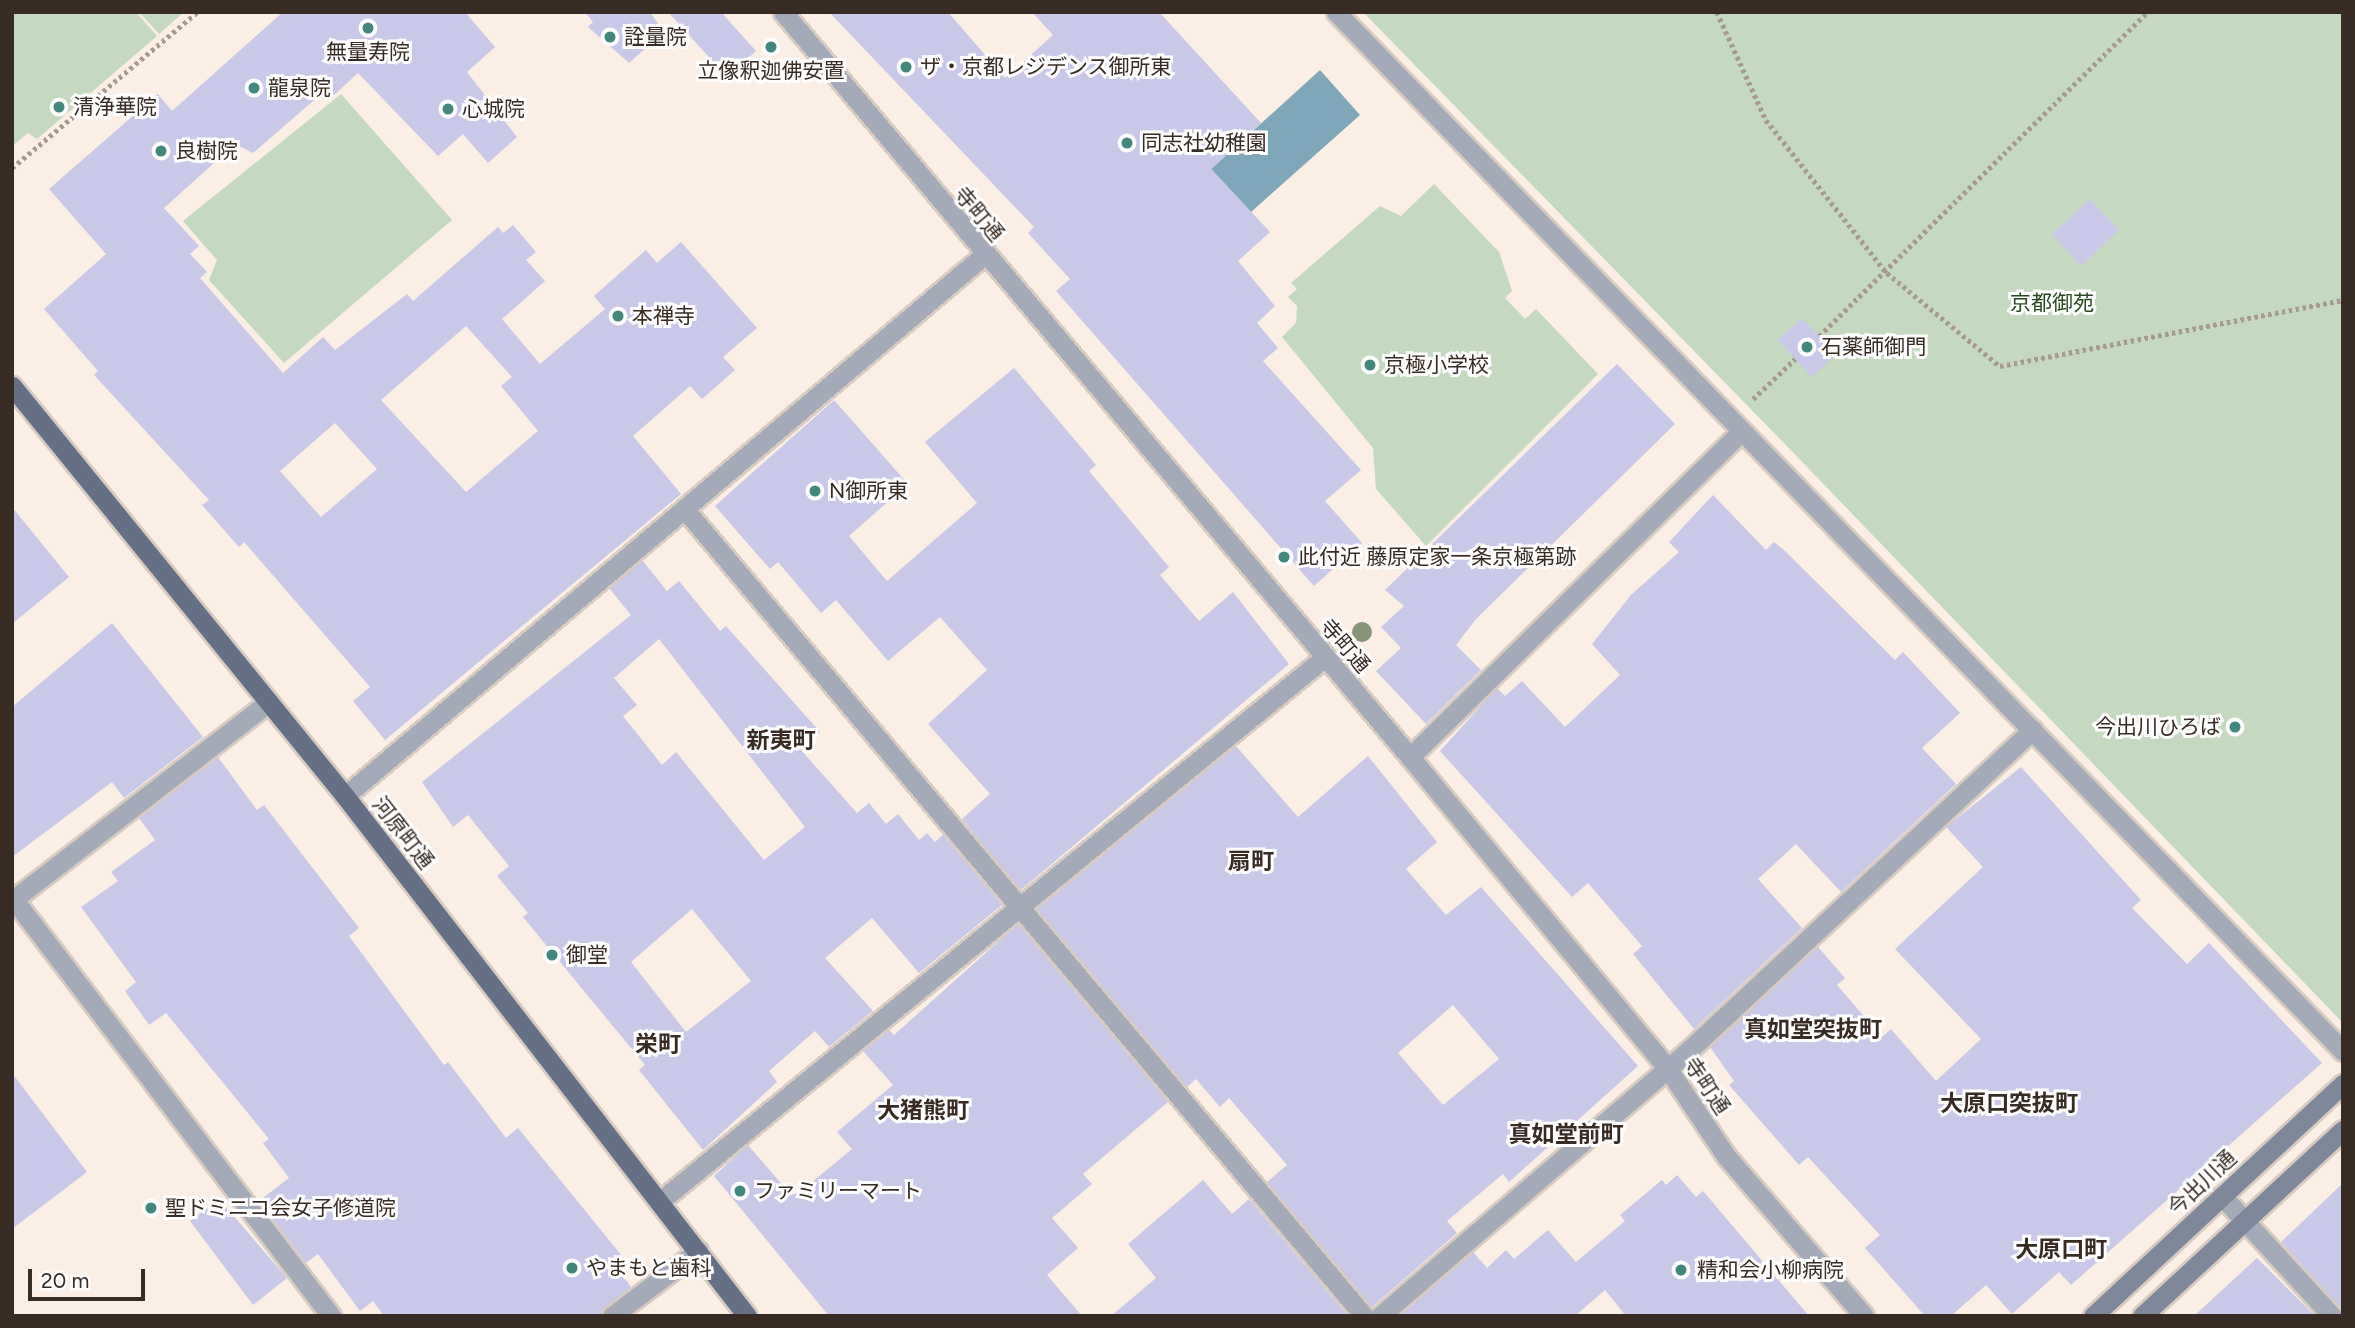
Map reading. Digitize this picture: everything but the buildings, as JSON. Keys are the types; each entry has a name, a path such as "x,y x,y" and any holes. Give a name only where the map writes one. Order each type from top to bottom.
{"main road":[{"name":"河原町通","path":"12,386 345,796 747,1316"},
{"name":"今出川通","path":"2092,1316 2343,1084"},
{"path":"2142,1316 2343,1130"}],"street":[{"name":"寺町通","path":"783,12 984,256 1410,757 1668,1069 1726,1156 1864,1316"},
{"path":"1336,12 2343,1051"},
{"path":"345,796 687,512 984,256"},
{"path":"1410,757 1737,425"},
{"path":"687,512 1364,1316"},
{"path":"659,1202 1325,657"},
{"path":"270,702 13,898 331,1316"},
{"path":"1380,1316 1668,1069 2032,730"},
{"path":"2222,1196 2332,1316"},
{"path":"612,1316 698,1251"}],"path":[{"path":"12,168 197,12"},
{"path":"1717,12 1766,120 1887,273 2000,366 2343,300"},
{"path":"1819,336 1887,273 2148,12"},
{"path":"1737,425 1795,359"}],"green space":[{"name":"清浄華院","path":"12,12 136,12 157,36 37,139 28,133 12,146"},
{"path":"139,12 184,12 159,34"},
{"name":"京都御苑","path":"1363,12 2343,12 2343,1023 1782,441"},
{"path":"341,94 452,220 284,363 209,280 217,260 183,221"},
{"path":"1434,184 1499,252 1512,291 1505,298 1525,319 1536,309 1598,374 1426,546 1376,489 1373,448 1282,337 1296,323 1297,306 1288,297 1297,289 1291,283 1380,206 1401,216"}],"water":[{"path":"1320,70 1360,115 1251,212 1211,169"}],"place":[{"name":"無量寿院","path":"368,28"},
{"name":"詮量院","path":"610,37"},
{"name":"立像釈迦佛安置","path":"771,47"},
{"name":"ザ・京都レジデンス御所東","path":"906,67"},
{"name":"龍泉院","path":"254,88"},
{"name":"清浄華院","path":"59,107"},
{"name":"心城院","path":"448,109"},
{"name":"同志社幼稚園","path":"1127,143"},
{"name":"良樹院","path":"161,151"},
{"name":"本禅寺","path":"618,316"},
{"name":"石薬師御門","path":"1807,347"},
{"name":"京極小学校","path":"1370,365"},
{"name":"N御所東","path":"815,491"},
{"name":"此付近 藤原定家一条京極第跡","path":"1284,557"},
{"name":"今出川ひろば","path":"2235,727"},
{"name":"御堂","path":"552,955"},
{"name":"ファミリーマート","path":"740,1191"},
{"name":"聖ドミニコ会女子修道院","path":"151,1208"},
{"name":"やまもと歯科","path":"572,1268"},
{"name":"精和会小柳病院","path":"1681,1270"}],"district":[{"name":"新夷町","path":"781,740"},
{"name":"扇町","path":"1251,861"},
{"name":"真如堂突抜町","path":"1813,1029"},
{"name":"栄町","path":"658,1044"},
{"name":"大原口突抜町","path":"2009,1103"},
{"name":"大猪熊町","path":"923,1110"},
{"name":"真如堂前町","path":"1566,1134"},
{"name":"大原口町","path":"2061,1249"}]}
